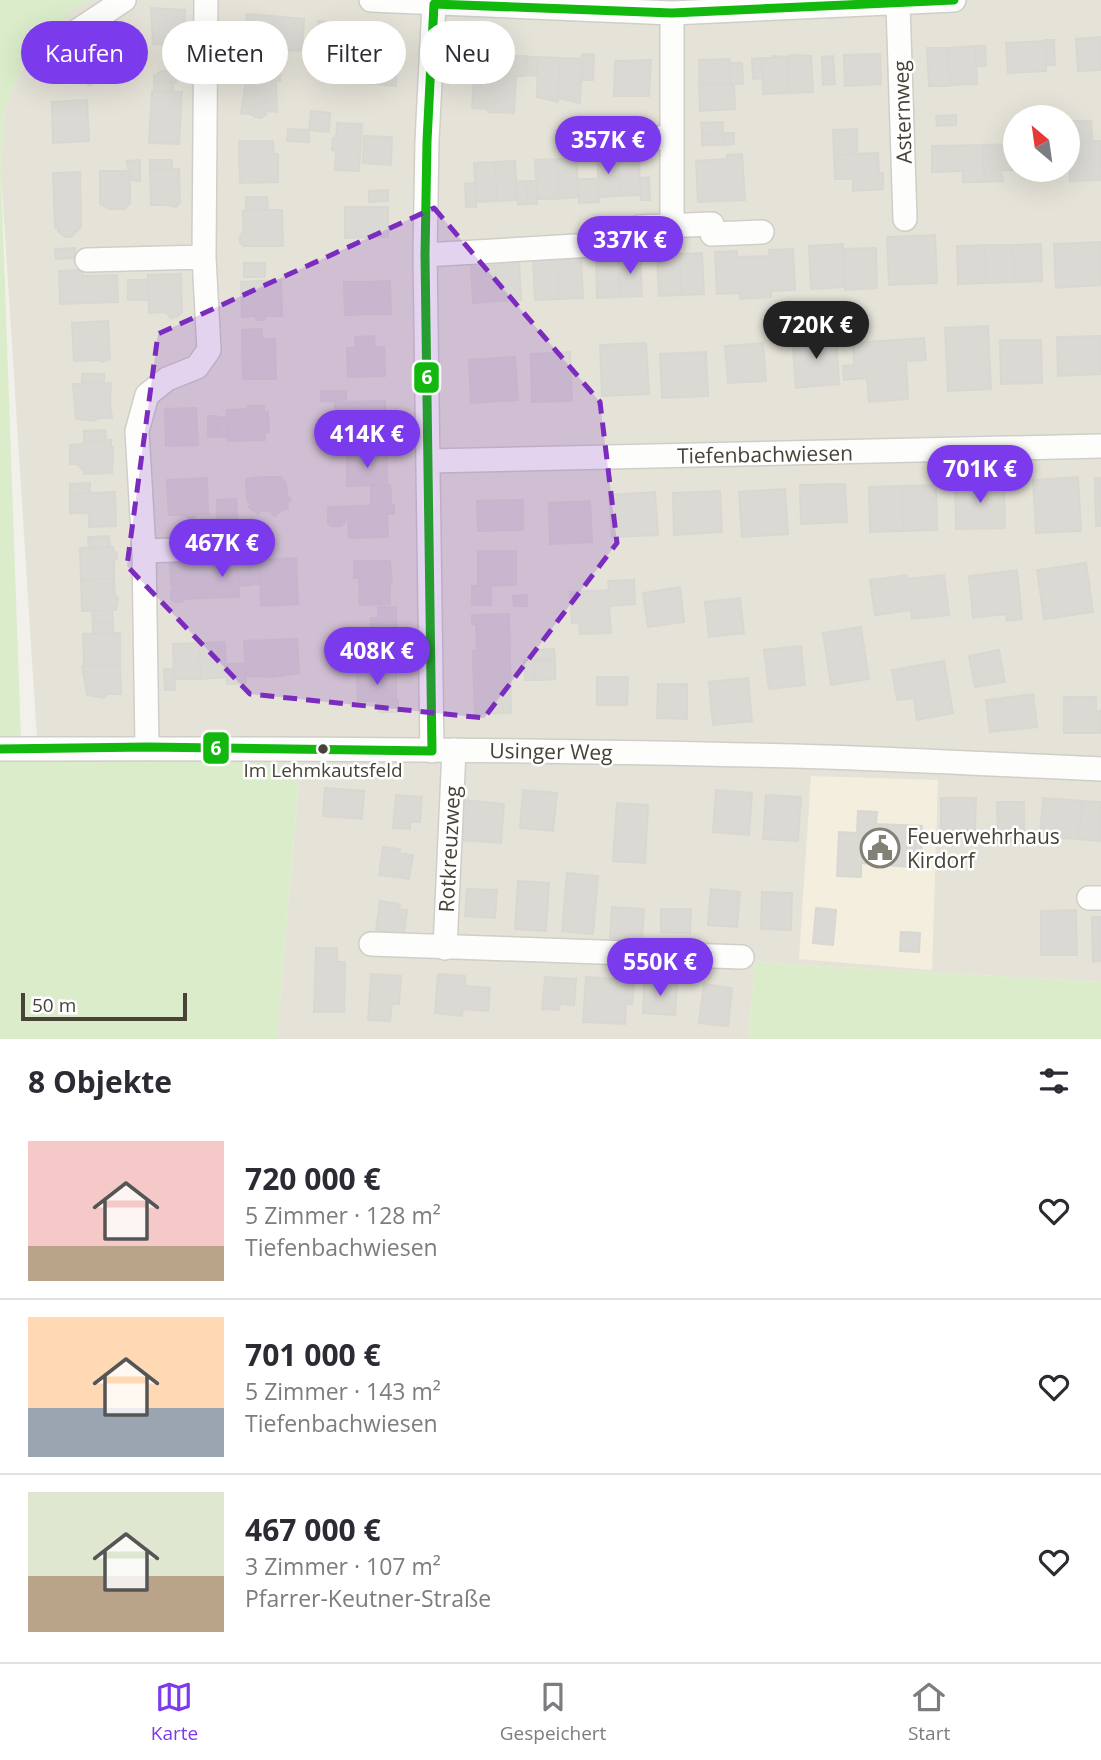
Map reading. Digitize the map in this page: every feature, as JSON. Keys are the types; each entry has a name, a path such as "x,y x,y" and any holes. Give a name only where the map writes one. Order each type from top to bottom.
{"street":[{"path":"92,21 124,0"},
{"path":"147,747 144,551 137,431 147,395 167,379 197,367 209,350 204,257 206,0"},
{"path":"371,0 434,4 527,4 672,13 799,4 898,4 954,0"},
{"path":"434,4 425,255 429,461 443,751"},
{"name":"Asternweg","path":"898,4 905,219"},
{"path":"672,13 672,226"},
{"path":"587,141 672,137"},
{"path":"639,227 712,224 712,234 762,232"},
{"path":"425,255 592,245"},
{"path":"87,260 204,257"},
{"name":"Tiefenbachwiesen","path":"429,461 1101,446"},
{"path":"144,551 260,547"},
{"name":"Usinger Weg","path":"0,749 147,747 829,757 1101,769"},
{"name":"Rotkreuzweg","path":"443,751 445,948"},
{"path":"371,944 742,957"}],"highlighted area":[{"path":"434,208 600,402 617,543 484,718 250,694 127,566 158,334"}],"shaded area":[{"path":"91,0 1101,0 1101,982 755,962 748,1039 277,1039 300,767 38,755 1,172 4,110 21,72 21,84 148,84 148,21 60,21 74,7"},
{"path":"811,776 938,780 932,970 799,959"}],"green space":[{"path":"0,0 91,0 74,8 61,21 21,21 21,72 4,110 1,172 21,741 0,742"},
{"path":"38,755 300,766 277,1039 0,1039 0,756"},
{"path":"755,962 1101,982 1101,1039 748,1039"}],"building":[{"path":"151,8 185,10 184,21 162,21 162,45 153,44"},
{"path":"247,14 304,19 302,51 288,50 288,21 247,21"},
{"path":"1101,37 1101,70 1078,71 1076,39"},
{"path":"1045,40 1054,40 1055,65 1046,65"},
{"path":"1045,41 1046,71 1008,73 1006,43"},
{"path":"975,46 977,84 950,85 948,48"},
{"path":"975,46 985,46 986,66 976,66"},
{"path":"927,48 948,48 950,86 929,86"},
{"path":"582,54 594,55 593,80 582,80"},
{"path":"880,54 881,84 845,86 844,55"},
{"path":"515,56 526,56 525,76 515,76"},
{"path":"811,56 813,92 788,93 787,57"},
{"path":"833,56 835,84 823,85 822,57"},
{"path":"527,57 538,57 537,76 526,75"},
{"path":"538,57 560,58 558,102 537,97"},
{"path":"787,57 788,93 763,94 762,58"},
{"path":"560,58 582,59 580,103 558,98"},
{"path":"762,58 763,78 753,79 752,59"},
{"path":"730,59 730,84 699,85 699,60"},
{"path":"651,60 649,96 614,96 615,61"},
{"path":"730,63 742,63 743,84 730,84"},
{"path":"162,71 162,82 154,82 154,76"},
{"path":"516,76 514,113 472,108 473,84 515,84"},
{"path":"154,82 173,84 173,92 154,91"},
{"path":"245,84 276,84 277,112 266,111 266,115 261,118 241,113"},
{"path":"734,84 735,109 700,111 699,85"},
{"path":"152,91 182,92 179,144 149,143"},
{"path":"87,100 89,141 53,143 52,102"},
{"path":"311,111 330,113 329,132 309,130"},
{"path":"956,115 956,125 937,126 936,116"},
{"path":"1080,121 1091,121 1092,141 1080,142"},
{"path":"723,122 723,133 702,134 701,123"},
{"path":"337,123 362,124 359,171 335,170 336,151 332,150"},
{"path":"288,129 309,130 309,142 287,141"},
{"path":"857,129 857,154 834,155 833,130"},
{"path":"723,133 734,133 734,144 724,145"},
{"path":"723,133 724,145 702,145 702,134"},
{"path":"364,136 392,137 391,165 363,163"},
{"path":"239,141 273,141 274,154 278,154 278,182 240,183"},
{"path":"1101,141 1101,180 1080,181 1080,142"},
{"path":"1003,144 1003,181 984,182 983,145"},
{"path":"983,145 984,182 963,182 963,171 932,172 932,146"},
{"path":"878,153 879,173 883,173 883,189 853,191 853,179 835,179 834,155"},
{"path":"742,154 745,200 698,202 696,161 727,159 727,155"},
{"path":"639,155 640,195 620,196 618,156"},
{"path":"618,156 620,196 599,197 597,157"},
{"path":"577,157 578,197 558,199 557,159"},
{"path":"557,159 558,199 537,199 535,160"},
{"path":"140,160 140,181 130,180 127,161"},
{"path":"150,160 172,160 172,169 150,169"},
{"path":"515,161 517,200 497,201 495,162"},
{"path":"495,162 497,201 476,202 474,163"},
{"path":"150,169 179,169 180,203 176,207 151,205"},
{"path":"100,171 130,171 130,203 124,209 109,209 100,204"},
{"path":"80,172 81,227 71,237 65,237 55,228 53,173"},
{"path":"649,177 650,200 641,200 640,178"},
{"path":"578,179 598,179 599,202 579,203"},
{"path":"526,181 536,181 537,204 528,204"},
{"path":"526,181 528,204 518,205 516,182"},
{"path":"475,183 476,207 466,207 465,184"},
{"path":"388,190 388,201 369,202 369,191"},
{"path":"246,197 267,197 268,210 246,210"},
{"path":"345,207 388,207 388,237 345,238"},
{"path":"282,210 283,246 244,246 240,243 243,211"},
{"path":"935,235 937,283 889,285 887,237"},
{"path":"1101,242 1101,285 1056,288 1054,244"},
{"path":"843,244 845,287 811,289 809,246"},
{"path":"1041,244 1042,281 1014,282 1013,245"},
{"path":"985,245 986,283 958,284 957,246"},
{"path":"985,245 1013,245 1014,282 986,283"},
{"path":"75,248 75,258 56,259 55,249"},
{"path":"876,248 877,288 845,290 843,249"},
{"path":"793,249 795,290 771,291 771,297 740,299 739,293 717,294 715,252 737,251 737,257 769,256 769,250"},
{"path":"702,253 704,294 681,295 680,254"},
{"path":"640,254 642,296 620,297 618,255"},
{"path":"680,254 681,295 659,296 657,255"},
{"path":"618,255 620,297 597,298 596,256"},
{"path":"581,257 583,298 559,299 557,258"},
{"path":"557,258 559,299 535,300 533,259"},
{"path":"519,259 521,300 497,301 495,260"},
{"path":"495,260 497,301 473,303 471,261"},
{"path":"244,263 265,263 265,277 244,277"},
{"path":"83,270 83,276 117,275 118,302 60,304 59,271"},
{"path":"181,274 182,312 171,318 165,312 149,313 148,275"},
{"path":"128,280 148,280 148,300 128,300"},
{"path":"281,280 282,316 267,316 264,320 257,320 255,316 242,317 241,282"},
{"path":"390,281 391,314 369,314 368,282"},
{"path":"344,282 368,282 369,314 345,315"},
{"path":"108,321 110,359 102,362 74,361 72,323"},
{"path":"988,326 991,389 948,391 945,328"},
{"path":"262,329 262,339 242,340 242,330"},
{"path":"836,335 839,384 796,388 792,338"},
{"path":"374,336 375,347 356,348 355,337"},
{"path":"1101,336 1101,374 1058,376 1057,337"},
{"path":"924,338 926,360 906,361 908,399 869,402 867,378 844,380 843,366 854,365 853,343"},
{"path":"275,339 276,379 243,379 242,340"},
{"path":"1000,340 1041,340 1042,383 1001,384"},
{"path":"646,343 649,394 602,396 600,345"},
{"path":"763,343 766,381 728,383 725,346"},
{"path":"384,347 385,376 348,377 347,348"},
{"path":"570,352 572,401 532,402 531,354"},
{"path":"706,352 708,396 662,398 660,354"},
{"path":"515,357 518,400 471,403 469,360"},
{"path":"82,374 104,374 104,383 82,384"},
{"path":"111,383 112,418 97,418 95,421 76,419 73,384"},
{"path":"321,391 346,391 346,402 321,401"},
{"path":"385,401 386,433 336,435 335,402"},
{"path":"248,406 264,406 264,413 268,412 269,432 265,432 265,440 228,441 227,410 248,409"},
{"path":"196,408 198,445 166,446 165,409"},
{"path":"208,416 217,416 218,437 208,437"},
{"path":"227,417 228,437 218,437 217,418"},
{"path":"105,430 106,440 84,441 84,431"},
{"path":"111,440 112,473 84,474 77,464 70,464 70,445 82,444 84,441"},
{"path":"387,454 387,485 347,486 347,455"},
{"path":"281,477 286,483 287,496 291,500 287,503 288,509 281,510 275,516 268,510 258,514 249,507 252,504 247,500 246,479"},
{"path":"1078,477 1081,531 1036,533 1033,480"},
{"path":"207,478 208,514 197,514 193,518 169,515 167,480"},
{"path":"1095,478 1101,478 1101,526 1096,526"},
{"path":"1004,480 1005,528 956,529 955,481"},
{"path":"90,483 90,493 70,494 70,484"},
{"path":"845,484 847,522 801,524 800,485"},
{"path":"390,485 391,496 371,496 371,486"},
{"path":"936,485 937,530 903,531 902,486"},
{"path":"902,486 903,531 870,532 869,487"},
{"path":"785,489 788,534 742,537 739,492"},
{"path":"720,491 722,532 674,535 673,493"},
{"path":"115,492 116,526 89,527 89,515 70,513 70,494"},
{"path":"655,492 658,535 612,537 609,495"},
{"path":"371,496 391,496 391,506 371,506"},
{"path":"236,499 237,519 217,519 217,500"},
{"path":"523,500 523,530 478,531 477,501"},
{"path":"590,501 592,542 550,544 549,503"},
{"path":"394,505 394,514 387,514 388,537 349,538 348,518 345,518 341,526 331,526 328,523 328,507"},
{"path":"109,536 110,547 89,548 88,537"},
{"path":"113,547 113,551 117,553 114,578 81,580 80,548"},
{"path":"478,551 516,551 516,585 478,586"},
{"path":"296,558 298,604 261,606 260,560"},
{"path":"238,560 239,597 206,598 205,562"},
{"path":"354,561 390,561 390,604 360,605 359,578 354,578"},
{"path":"205,562 206,598 185,599 181,602 171,599 174,589 171,586 170,563"},
{"path":"1086,563 1093,612 1044,619 1037,570"},
{"path":"260,564 261,584 251,584 250,565"},
{"path":"238,565 250,565 251,585 239,586"},
{"path":"1017,570 1022,619 1007,621 1006,614 973,618 969,576"},
{"path":"906,575 907,579 944,575 949,615 912,619 911,610 875,615 870,580"},
{"path":"114,578 115,596 118,598 116,610 82,611 81,580"},
{"path":"634,580 635,604 609,606 611,633 580,634 579,622 572,623 570,592 609,590 608,581"},
{"path":"491,585 491,595 472,596 472,586"},
{"path":"680,587 684,622 648,627 643,593"},
{"path":"491,595 491,605 472,605 472,596"},
{"path":"527,595 527,606 514,606 513,596"},
{"path":"740,598 744,633 709,637 705,602"},
{"path":"378,607 396,607 396,627 371,628 371,618 378,618"},
{"path":"112,610 113,622 93,622 92,611"},
{"path":"509,614 510,660 473,661 473,651 477,651 476,624 472,624 472,615"},
{"path":"93,622 113,622 113,633 93,634"},
{"path":"396,627 396,637 371,638 371,628"},
{"path":"861,627 869,679 831,685 823,633"},
{"path":"120,633 120,665 84,666 83,634"},
{"path":"297,639 299,673 272,677 271,640"},
{"path":"271,640 272,677 246,676 244,641"},
{"path":"225,642 226,677 201,679 199,643"},
{"path":"199,643 201,679 174,679 173,644"},
{"path":"397,644 398,672 359,673 358,645"},
{"path":"801,646 805,685 769,689 764,650"},
{"path":"554,649 555,659 535,660 534,650"},
{"path":"999,650 1005,682 975,687 969,656"},
{"path":"544,659 544,680 534,680 534,660"},
{"path":"544,659 555,659 555,679 544,680"},
{"path":"510,660 511,713 475,714 473,661"},
{"path":"524,660 534,660 534,680 525,680"},
{"path":"944,661 953,713 917,720 914,698 897,700 892,670"},
{"path":"245,663 246,683 237,684 236,664"},
{"path":"226,664 236,664 237,684 227,684"},
{"path":"120,665 121,694 107,694 104,698 87,695 82,666"},
{"path":"164,669 174,669 175,690 165,690"},
{"path":"357,673 396,673 396,701 358,701"},
{"path":"597,677 628,677 627,705 597,705"},
{"path":"748,678 752,721 713,725 709,682"},
{"path":"658,684 687,684 687,719 657,718"},
{"path":"1033,694 1037,727 990,732 986,700"},
{"path":"1064,697 1096,697 1096,711 1101,711 1101,733 1064,733"},
{"path":"398,700 398,712 379,712 378,701"},
{"path":"325,788 364,791 362,819 323,816"},
{"path":"523,790 557,793 553,831 520,828"},
{"path":"716,790 752,793 749,835 713,832"},
{"path":"396,795 422,797 420,822 410,822 410,829 393,828"},
{"path":"766,795 801,797 798,841 763,839"},
{"path":"941,798 976,798 975,831 941,830"},
{"path":"1043,798 1082,801 1079,839 1040,837"},
{"path":"463,800 504,804 501,843 459,840"},
{"path":"1082,801 1101,802 1101,841 1079,839"},
{"path":"997,802 1024,802 1024,841 998,842"},
{"path":"617,803 648,805 645,863 613,861"},
{"name":"Feuerwehrhaus Kirdorf","path":"858,811 877,812 876,824 922,826 921,868 861,863 861,877 837,876 839,832 857,833"},
{"path":"383,847 400,849 399,853 413,855 409,879 379,875"},
{"path":"567,873 598,876 593,934 562,931"},
{"path":"518,881 549,883 546,931 515,929"},
{"path":"467,889 497,890 495,918 465,916"},
{"path":"711,889 740,892 737,927 708,925"},
{"path":"762,892 792,893 791,930 761,929"},
{"path":"380,901 400,904 399,909 407,910 403,941 384,940 385,931 376,930"},
{"path":"612,907 644,909 642,940 610,938"},
{"path":"816,908 836,910 833,945 813,943"},
{"path":"661,909 691,909 690,933 661,932"},
{"path":"1076,910 1077,955 1041,955 1041,911"},
{"path":"1092,917 1101,917 1101,961 1093,962"},
{"path":"901,932 920,933 919,952 900,951"},
{"path":"316,948 337,948 337,962 345,962 344,1012 314,1012"},
{"path":"371,974 401,976 399,1004 392,1004 390,1021 368,1020"},
{"path":"438,974 465,976 465,986 490,988 488,1011 463,1009 462,1016 435,1013"},
{"path":"545,977 576,979 574,1005 560,1004 559,1010 542,1009"},
{"path":"586,977 634,980 632,1004 626,1004 625,1024 583,1022"},
{"path":"644,982 677,984 675,1015 643,1013"},
{"path":"704,984 732,988 728,1026 699,1023"}],"transit line":[{"name":"6","path":"434,4 672,13 954,0"},
{"name":"6","path":"432,751 425,255 434,4"},
{"name":"6","path":"0,749 147,747 432,751"}],"place":[{"name":"Im Lehmkautsfeld","path":"323,749"},
{"name":"Feuerwehrhaus Kirdorf","path":"880,848"}]}
